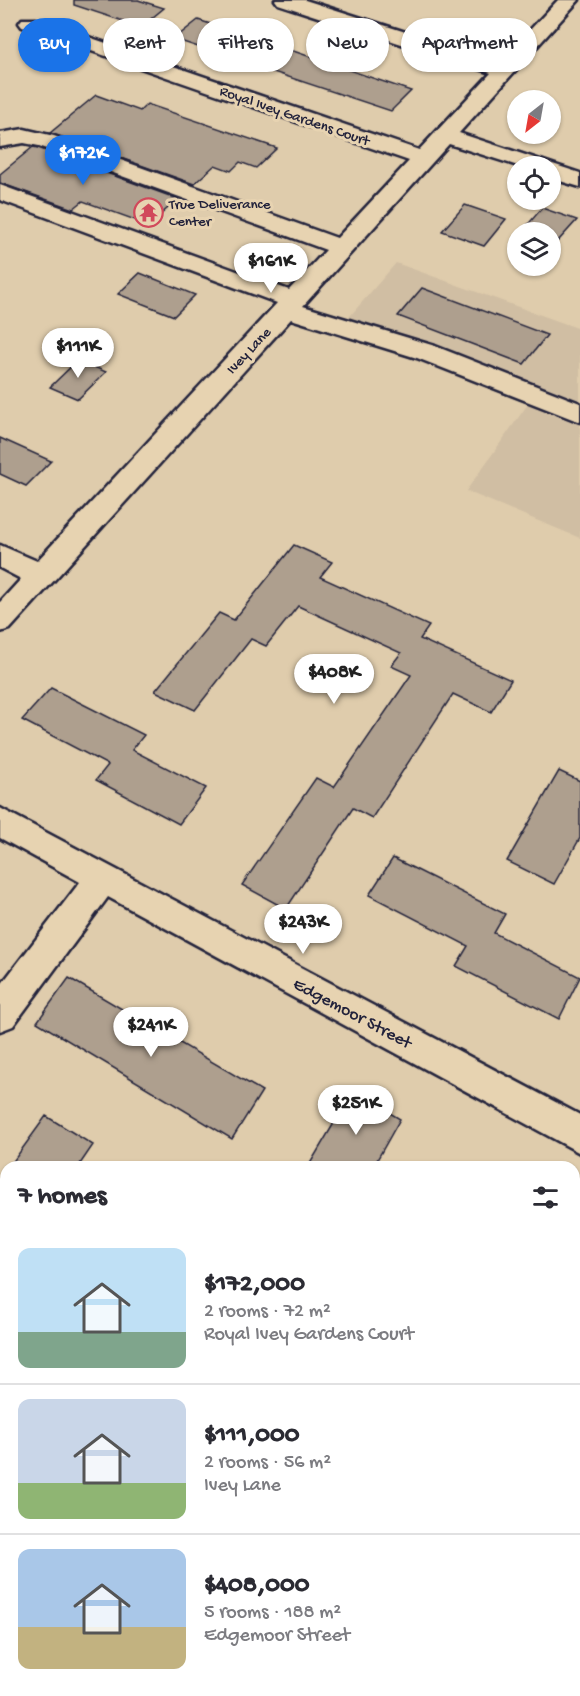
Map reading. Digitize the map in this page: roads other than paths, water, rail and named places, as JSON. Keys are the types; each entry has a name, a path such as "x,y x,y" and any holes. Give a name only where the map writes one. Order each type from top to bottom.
{"street":[{"path":"285,0 401,37"},
{"name":"Ivey Lane","path":"537,39 572,4"},
{"name":"Royal Ivey Gardens Court","path":"91,44 424,159"},
{"name":"Ivey Lane","path":"0,621 504,72"},
{"path":"0,140 24,136 46,141 342,248"},
{"path":"446,136 508,156"},
{"path":"561,174 580,180"},
{"path":"0,192 351,331 426,352 580,413"},
{"path":"0,556 42,576"},
{"name":"Edgemoor Street","path":"0,822 580,1135"},
{"path":"0,1014 103,877"}],"place":[{"name":"True Deliverance Center","path":"148,212"}]}
